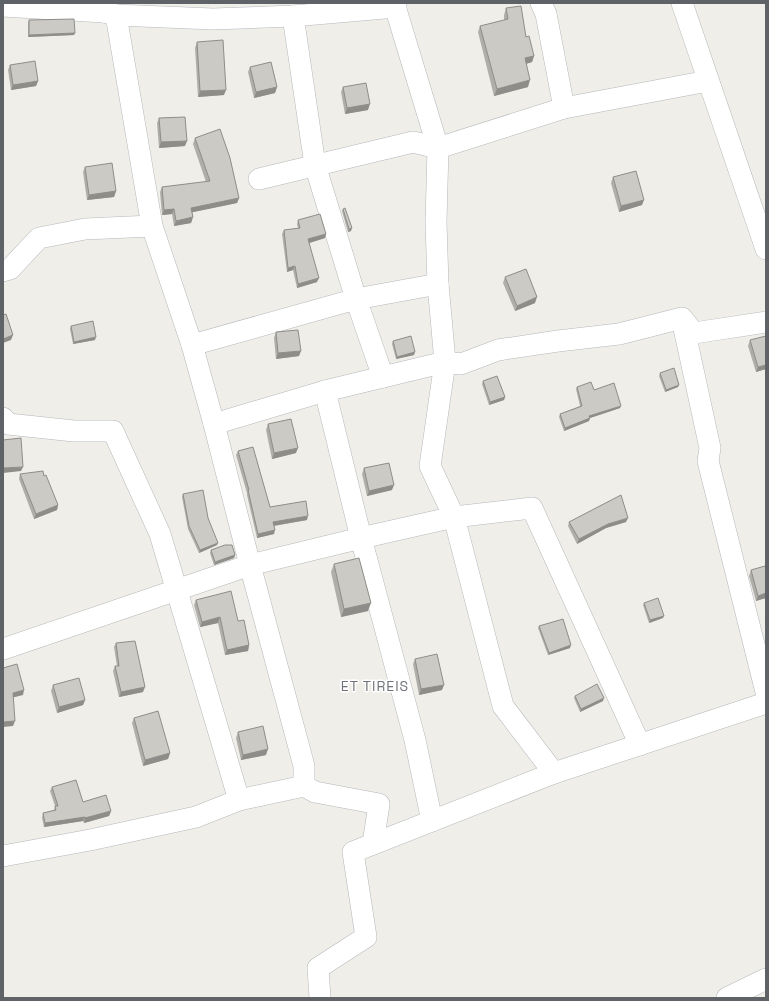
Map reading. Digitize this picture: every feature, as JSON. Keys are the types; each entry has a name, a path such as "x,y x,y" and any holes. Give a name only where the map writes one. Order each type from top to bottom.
{"street":[{"path":"541,3 546,14 564,108"},
{"path":"682,3 708,81 757,194 766,249"},
{"path":"3,6 107,10 212,11 293,16 395,5 438,148 436,222 438,284 445,362 430,466 454,517 503,706 554,773"},
{"path":"107,10 152,226 192,345 214,424 304,766 304,786"},
{"path":"293,16 315,165 356,299 382,377"},
{"path":"259,179 413,142 438,148 564,108 708,81"},
{"path":"3,271 10,269 39,238 85,229 152,226"},
{"path":"192,345 356,299 438,284"},
{"path":"214,424 325,391 445,362 461,364 498,350 619,334 682,318"},
{"path":"682,318 694,333 766,322"},
{"path":"682,318 710,448 708,461 766,692"},
{"path":"325,391 361,538 415,740 432,821"},
{"path":"3,418 8,424 74,431 113,431 160,534 239,800"},
{"path":"3,648 250,565 454,517 532,508 640,745"},
{"path":"320,998 318,968 366,937 353,852 554,773 766,703"},
{"path":"3,856 90,840 196,817 239,800 304,786 316,792 379,804 373,844"},
{"path":"727,998 766,979"}],"building":[{"path":"521,6 526,37 529,36 534,56 525,58 530,80 497,89 480,26 508,19 506,8"},
{"path":"74,19 75,33 29,35 29,20"},
{"path":"223,40 226,90 200,91 197,42"},
{"path":"35,61 38,81 13,85 10,65"},
{"path":"271,62 277,87 256,92 250,67"},
{"path":"366,83 370,104 347,108 343,87"},
{"path":"185,117 187,141 161,142 159,118"},
{"path":"220,129 230,158 239,198 191,208 193,217 176,221 174,209 164,210 162,187 210,181 195,138"},
{"path":"112,163 116,191 89,195 85,167"},
{"path":"636,171 644,200 621,206 613,177"},
{"path":"345,208 352,228 349,229 343,209"},
{"path":"320,214 326,234 308,239 319,278 298,284 295,266 288,268 284,230 300,228 298,220"},
{"path":"526,269 537,297 517,306 505,277"},
{"path":"6,314 13,335 3,339 3,315"},
{"path":"93,321 96,337 74,342 71,326"},
{"path":"298,330 301,351 278,353 276,332"},
{"path":"411,336 415,352 397,357 393,341"},
{"path":"766,336 766,365 758,367 750,340"},
{"path":"674,368 679,385 666,390 660,373"},
{"path":"497,376 505,397 490,402 483,381"},
{"path":"591,382 594,390 614,383 621,406 589,416 590,418 565,428 560,414 582,406 577,387"},
{"path":"291,419 298,448 274,453 268,424"},
{"path":"21,438 23,467 3,468 3,440"},
{"path":"253,447 270,507 306,501 308,516 273,522 275,530 258,534 249,490 238,451"},
{"path":"389,463 394,485 369,491 364,468"},
{"path":"43,471 58,505 36,514 20,474"},
{"path":"203,490 208,518 218,543 200,550 189,526 183,494"},
{"path":"621,495 628,518 608,524 579,539 569,522"},
{"path":"225,545 232,545 235,555 215,562 211,550"},
{"path":"359,558 371,603 344,609 334,564"},
{"path":"765,566 766,593 758,596 751,570"},
{"path":"231,591 238,621 244,620 249,645 227,650 220,617 202,622 196,600"},
{"path":"658,598 664,616 650,620 644,603"},
{"path":"563,619 571,645 549,653 539,626"},
{"path":"135,641 145,687 121,692 115,666 119,666 116,643"},
{"path":"437,654 444,685 421,689 415,659"},
{"path":"17,664 24,690 13,693 15,721 3,722 3,668"},
{"path":"79,678 85,700 59,707 53,685"},
{"path":"597,684 604,698 581,709 575,696"},
{"path":"158,711 170,753 145,760 134,718"},
{"path":"263,726 268,749 243,755 238,732"},
{"path":"76,780 83,802 106,795 111,811 85,818 45,823 43,813 56,810 55,806 58,806 52,787"}],"district":[{"name":"ET TIREIS","path":"375,686"}]}
